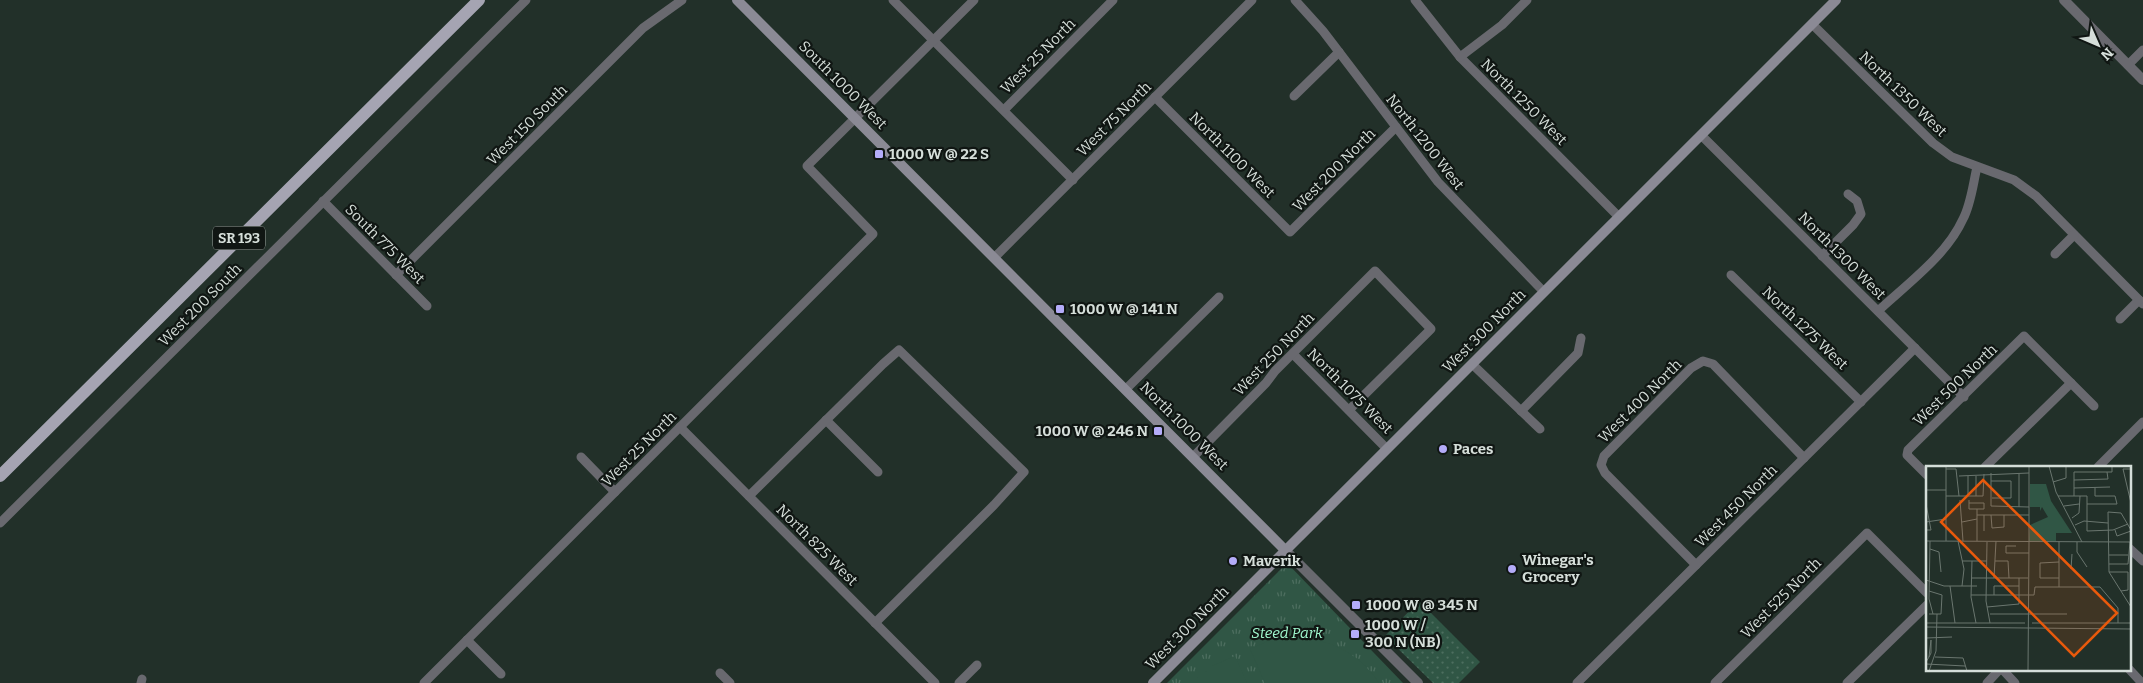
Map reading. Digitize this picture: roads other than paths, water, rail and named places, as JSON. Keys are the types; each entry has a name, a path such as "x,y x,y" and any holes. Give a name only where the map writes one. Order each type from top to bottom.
{"main road":[{"name":"SR 193","path":"0,476 479,0"},
{"name":"South 1000 West","path":"736,0 928,191"},
{"name":"West 300 North","path":"1153,683 1836,0"},
{"name":"North 1000 West","path":"928,191 1285,550"}],"street":[{"name":"West 200 South","path":"0,523 526,0"},
{"name":"West 150 South","path":"396,275 643,28 682,0"},
{"path":"893,0 1073,180"},
{"path":"855,119 974,0"},
{"name":"West 25 North","path":"1004,110 1113,0"},
{"name":"West 75 North","path":"995,257 1252,0"},
{"name":"North 1200 West","path":"1294,0 1323,31 1438,182 1457,204 1544,292"},
{"name":"North 1250 West","path":"1415,0 1460,57 1619,217"},
{"path":"1460,57 1502,25 1527,0"},
{"path":"2064,0 2143,80"},
{"name":"North 1350 West","path":"1812,24 1933,143 1952,157 2014,180 2036,196 2141,302"},
{"path":"2128,65 2143,50"},
{"path":"1294,96 1339,52"},
{"name":"North 1100 West","path":"1155,97 1290,232"},
{"name":"West 25 North","path":"424,683 873,234 807,166 855,119"},
{"name":"West 200 North","path":"1290,232 1396,127"},
{"name":"North 1300 West","path":"1701,135 1964,397"},
{"path":"1878,311 1948,246 1965,217 1977,167"},
{"path":"1822,256 1853,225 1860,214 1857,201 1848,194"},
{"name":"South 775 West","path":"323,201 427,306"},
{"path":"2055,254 2074,235"},
{"name":"West 250 North","path":"1193,457 1375,271 1431,330 1349,410"},
{"name":"North 1275 West","path":"1731,275 1861,402"},
{"path":"1126,389 1219,297"},
{"path":"2120,319 2141,302"},
{"name":"West 500 North","path":"1926,474 1907,455 1908,450 2024,336 2071,383"},
{"path":"1521,411 1578,353 1581,338"},
{"name":"West 450 North","path":"1578,683 1915,348"},
{"path":"749,496 899,350 1024,472 994,505 875,623"},
{"name":"North 1075 West","path":"1292,354 1387,449"},
{"name":"West 400 North","path":"1696,566 1605,473 1601,465 1604,456 1691,368 1703,361 1713,364 1804,458"},
{"path":"1472,364 1540,429"},
{"path":"1986,466 2071,383 2094,406"},
{"path":"826,420 878,472"},
{"path":"2099,466 2142,425"},
{"name":"North 825 West","path":"680,427 935,683"},
{"path":"581,457 615,492"},
{"name":"West 525 North","path":"1715,683 1867,533 1926,592"},
{"path":"2130,549 2143,561"},
{"name":"North 1000 West","path":"1285,550 1418,683"},
{"path":"1847,683 1926,606"},
{"path":"467,640 501,674"},
{"path":"959,683 977,665"},
{"path":"1987,683 2000,670"},
{"path":"2002,670 2016,683"},
{"path":"2130,670 2142,683"},
{"path":"720,673 730,683"}],"place":[{"name":"1000 W @ 22 S","path":"879,154"},
{"name":"1000 W @ 141 N","path":"1060,309"},
{"name":"1000 W @ 246 N","path":"1158,431"},
{"name":"Paces","path":"1443,449"},
{"name":"Maverik","path":"1233,561"},
{"name":"Winegar's Grocery","path":"1512,569"},
{"name":"1000 W @ 345 N","path":"1356,605"},
{"name":"1000 W / 300 N (NB)","path":"1355,634"}],"park label":[{"name":"Steed Park","path":"1287,633"}]}
